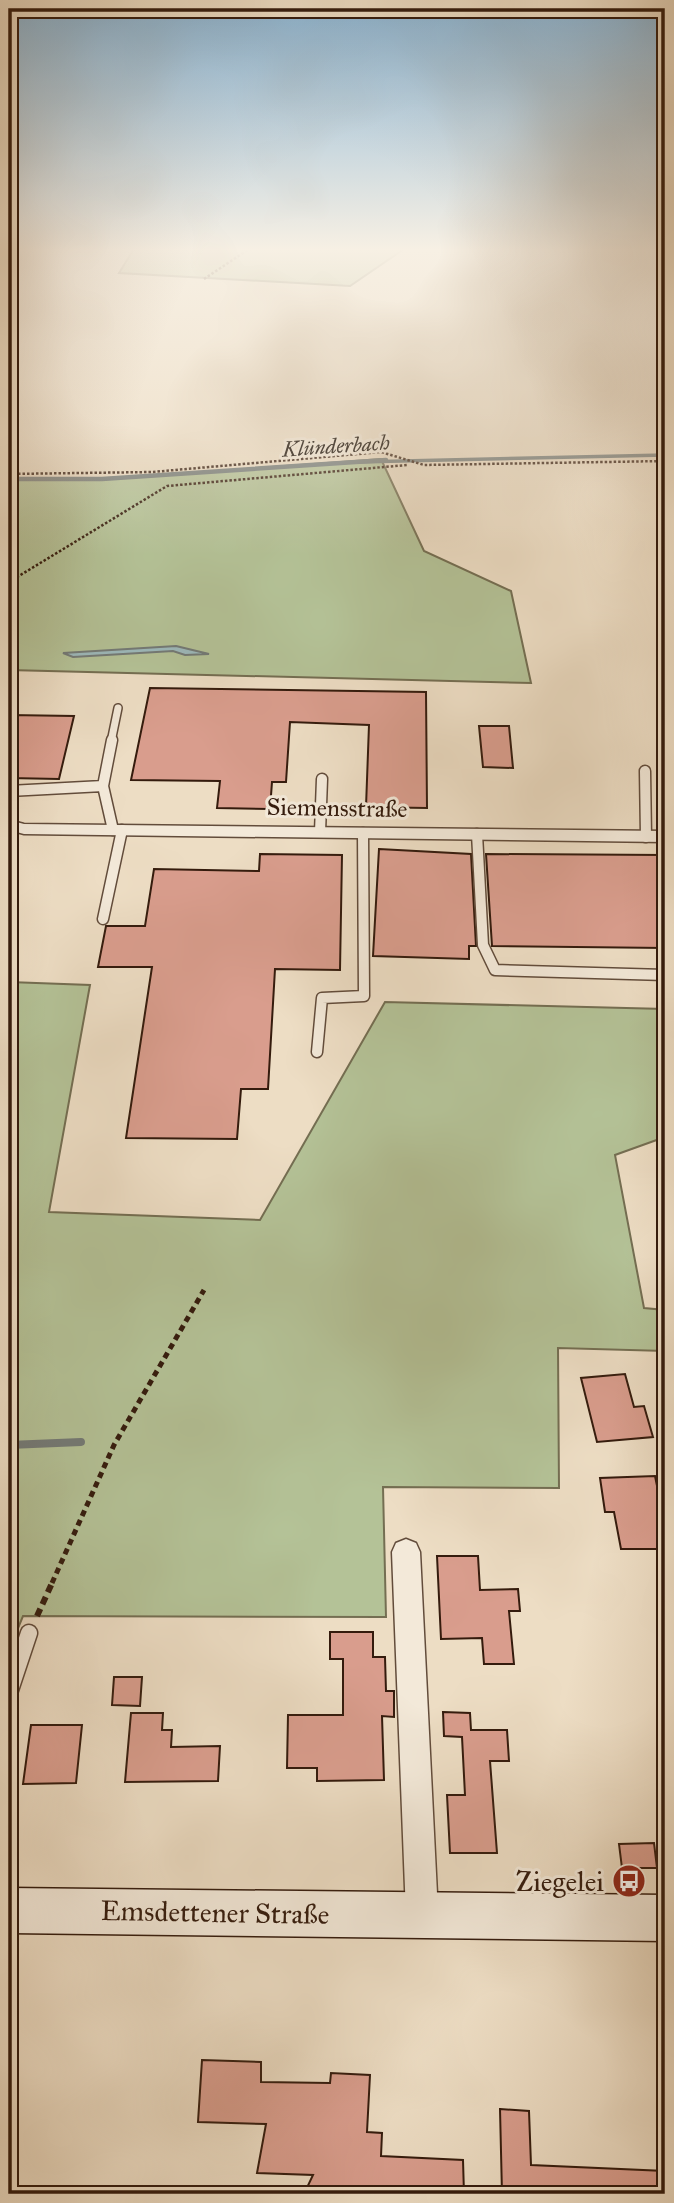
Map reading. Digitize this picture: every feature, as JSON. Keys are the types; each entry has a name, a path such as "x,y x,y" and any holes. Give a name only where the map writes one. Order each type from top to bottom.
{"main road":[{"name":"Emsdettener Straße","path":"9,1910 665,1918"}],"street":[{"name":"Siemensstraße","path":"9,825 24,828 117,830 665,837"},
{"path":"406,1552 422,1914"}],"lane":[{"path":"103,919 117,830 103,786 118,708"},
{"path":"645,771 646,836"},
{"path":"320,832 322,779"},
{"path":"9,791 103,786"},
{"path":"317,1052 322,998 365,996 363,833"},
{"path":"477,834 483,945 495,970 665,975"},
{"path":"9,1693 29,1633"}],"path":[{"path":"9,474 152,472 381,452 399,456 411,465"},
{"path":"9,582 167,486 411,465 665,461"},
{"path":"29,1633 114,1445 204,1290"}],"green space":[{"path":"381,459 424,551 511,591 531,683 9,670 9,478 122,478"},
{"path":"9,982 90,985 49,1212 260,1220 385,1002 665,1009 665,1137 615,1155 644,1308 665,1310 665,1351 558,1348 559,1488 383,1487 386,1617 23,1616 9,1650"}],"water":[{"path":"176,646 209,654 185,655 173,651 73,657 63,653"}],"building":[{"path":"150,688 426,692 427,808 366,807 369,725 290,722 286,782 272,782 270,809 217,808 220,781 131,780"},
{"path":"9,715 74,716 59,779 9,778"},
{"path":"479,726 509,726 513,768 483,767"},
{"path":"379,849 471,854 476,946 469,946 469,959 373,956"},
{"path":"260,854 342,855 340,970 275,969 268,1089 241,1089 237,1139 126,1138 152,967 98,967 106,926 145,926 154,869 259,871"},
{"path":"486,854 665,855 665,948 492,946"},
{"path":"625,1374 634,1407 644,1406 653,1437 597,1442 581,1378"},
{"path":"655,1476 665,1525 665,1549 621,1549 614,1512 605,1512 600,1478"},
{"path":"437,1556 478,1556 480,1590 518,1589 520,1611 509,1611 514,1664 484,1664 482,1638 441,1639"},
{"path":"330,1632 373,1632 373,1657 385,1657 386,1691 394,1691 394,1717 382,1716 384,1780 317,1781 317,1768 287,1768 288,1715 343,1715 343,1659 330,1659"},
{"path":"114,1677 142,1677 140,1706 112,1705"},
{"path":"443,1712 470,1713 471,1730 507,1730 509,1761 490,1761 497,1853 450,1853 447,1795 465,1795 462,1737 444,1736"},
{"path":"131,1713 163,1713 162,1730 172,1730 171,1747 220,1746 218,1781 125,1782"},
{"path":"31,1725 82,1725 76,1783 23,1784"},
{"path":"654,1843 657,1868 622,1868 619,1844"},
{"path":"202,2060 261,2062 261,2082 330,2083 331,2073 370,2075 367,2132 382,2133 381,2156 463,2160 464,2194 304,2194 313,2175 257,2173 266,2124 198,2122"},
{"path":"500,2109 529,2111 531,2165 665,2171 665,2194 502,2194"}],"waterway":[{"name":"Klünderbach","path":"359,462 665,455"},
{"name":"Klünderbach","path":"9,479 102,479 386,460"},
{"path":"9,1445 81,1442"}],"place":[{"name":"Ziegelei","path":"629,1881"}]}
